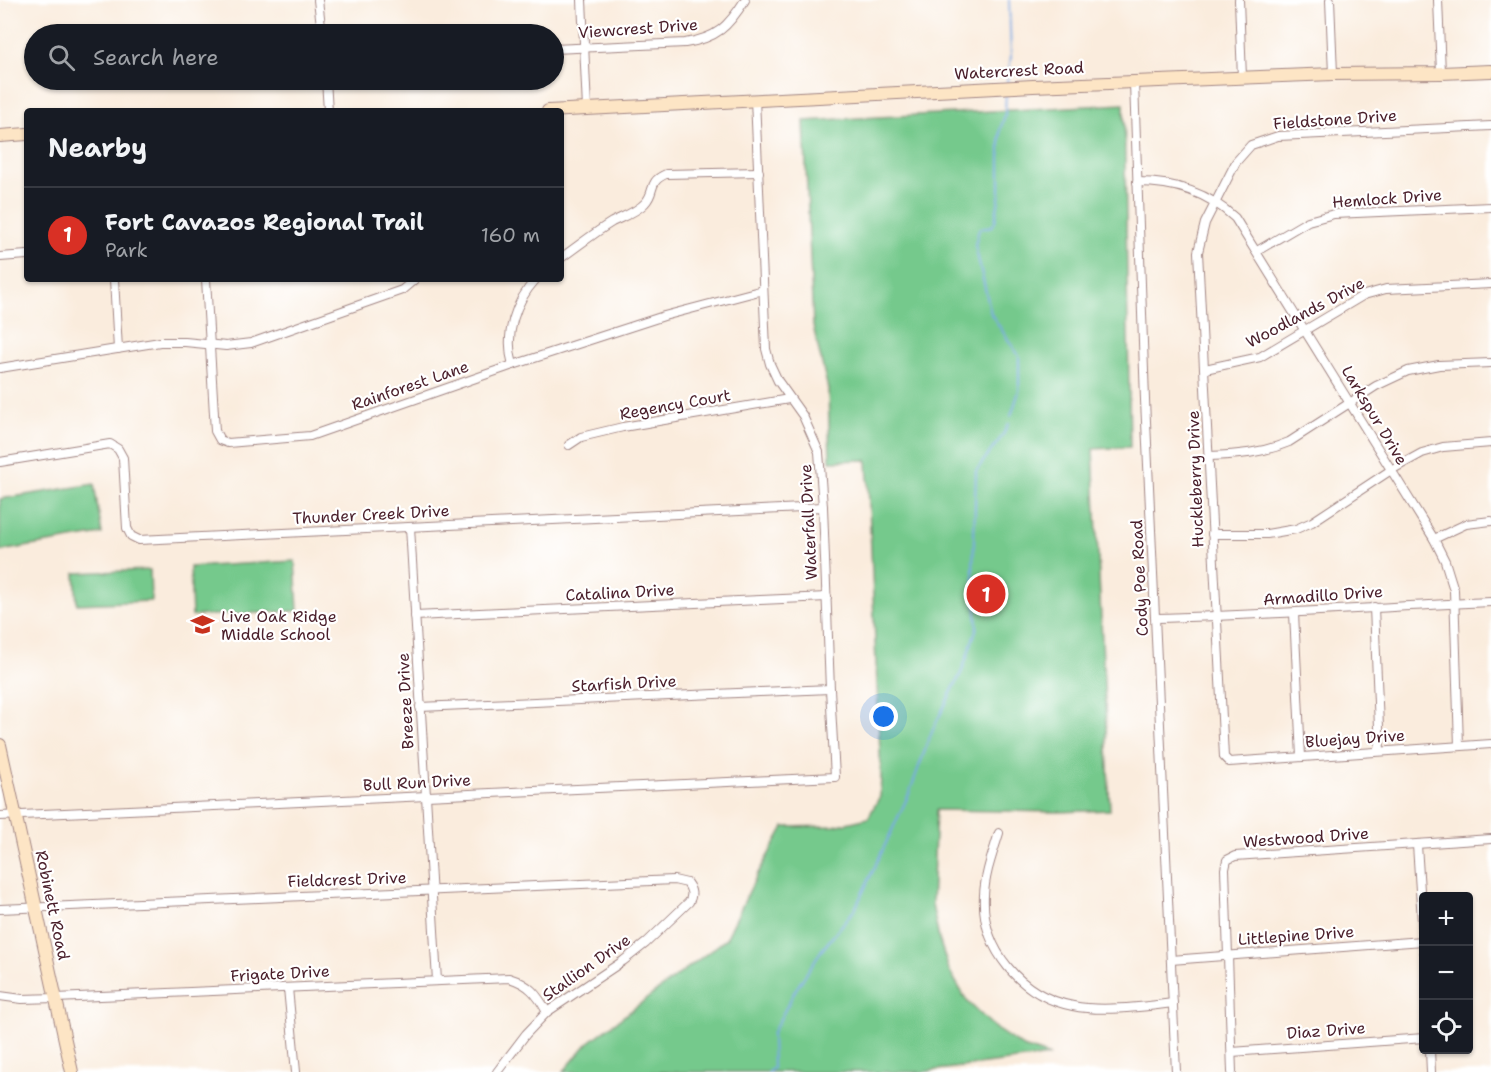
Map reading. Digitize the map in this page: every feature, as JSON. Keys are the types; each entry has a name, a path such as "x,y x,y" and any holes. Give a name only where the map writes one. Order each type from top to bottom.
{"street":[{"path":"318,0 321,24"},
{"path":"582,0 587,109"},
{"name":"Viewcrest Drive","path":"564,49 685,43 703,40 728,25 745,0"},
{"path":"1239,0 1242,78"},
{"path":"1330,0 1333,74"},
{"path":"1438,0 1441,73"},
{"name":"Watercrest Road","path":"564,110 1033,86 1491,70"},
{"name":"Cody Poe Road","path":"1134,82 1176,1072"},
{"path":"327,90 328,108"},
{"name":"Waterfall Drive","path":"755,99 766,349 770,364 789,399 803,416 819,452 835,777"},
{"name":"Fieldstone Drive","path":"1216,202 1236,162 1247,148 1269,137 1491,126"},
{"path":"0,136 24,134"},
{"path":"564,256 646,202 651,195 652,184 657,178 666,174 759,172"},
{"name":"Larkspur Drive","path":"1137,182 1172,184 1195,191 1216,202 1235,218 1434,539 1449,569 1455,604 1459,746"},
{"name":"Huckleberry Drive","path":"1216,202 1205,223 1198,252 1224,757"},
{"name":"Hemlock Drive","path":"1257,251 1308,221 1334,214 1491,207"},
{"path":"0,257 24,255"},
{"path":"114,282 118,349"},
{"name":"Rainforest Lane","path":"206,282 215,431 220,440 228,442 310,436 513,365 664,316 763,290"},
{"path":"0,368 166,342 226,346 251,343 402,290 411,282"},
{"path":"513,365 509,351 512,324 524,293 533,282"},
{"name":"Woodlands Drive","path":"1205,369 1260,357 1364,295 1386,289 1491,284"},
{"path":"1209,456 1239,455 1275,448 1289,442 1382,383 1408,370 1439,365 1491,363"},
{"name":"Regency Court","path":"569,445 581,437 623,427 789,399"},
{"path":"1212,534 1267,534 1296,529 1312,522 1410,459 1437,448 1491,443"},
{"name":"Thunder Creek Drive","path":"0,462 110,444 118,449 123,458 127,528 131,536 139,540 823,507"},
{"path":"1434,539 1466,524 1491,521"},
{"name":"Breeze Drive","path":"410,527 436,981"},
{"name":"Catalina Drive","path":"416,616 826,597"},
{"name":"Armadillo Drive","path":"1156,618 1491,602"},
{"path":"1374,607 1380,751"},
{"path":"1294,613 1301,757"},
{"name":"Starfish Drive","path":"420,707 830,688"},
{"name":"Bluejay Drive","path":"1224,757 1229,762 1491,744"},
{"name":"Robinett Road","path":"0,745 72,1072"},
{"name":"Bull Run Drive","path":"0,816 835,777"},
{"path":"999,833 986,875 984,912 994,945 1008,968 1019,980 1040,995 1073,1006 1099,1008 1173,1003"},
{"name":"Westwood Drive","path":"1232,1072 1227,956 1225,869 1227,860 1491,839"},
{"path":"1417,845 1420,892"},
{"name":"Fieldcrest Drive","path":"0,909 674,880 687,883 691,888"},
{"name":"Stallion Drive","path":"497,1072 526,1034 547,1012 646,943 689,902 692,896 691,888"},
{"name":"Littlepine Drive","path":"1171,960 1419,941"},
{"name":"Frigate Drive","path":"0,996 22,999 56,998 509,978 522,982 530,988 547,1012"},
{"path":"288,988 296,1072"},
{"name":"Diaz Drive","path":"1232,1052 1419,1038"},
{"path":"1430,1054 1431,1072"}],"green space":[{"path":"1124,104 1130,447 1093,449 1110,810 1059,812 936,810 932,905 939,939 949,970 967,1001 996,1029 1023,1047 1050,1056 921,1072 563,1072 588,1043 726,939 757,875 784,827 834,826 868,818 880,796 867,460 830,461 828,389 813,326 804,121"},
{"path":"94,484 102,534 0,551 0,499"},
{"path":"295,561 298,611 192,616 190,567"},
{"path":"150,570 151,601 77,604 75,573"}],"waterway":[{"path":"1007,82 1011,57 1009,0"},
{"path":"1006,91 1005,115 1000,130 1000,192 995,222 992,226 979,229 975,245 991,314 1019,356 1019,391 1011,416"},
{"path":"768,1072 773,1068 772,1034 796,989 821,951 855,909 909,794 932,731 962,671 977,627 973,571 976,471 1003,435 1008,424"}],"place":[{"name":"Fort Cavazos Regional Trail","path":"986,594"},
{"name":"Live Oak Ridge Middle School","path":"203,625"}]}
